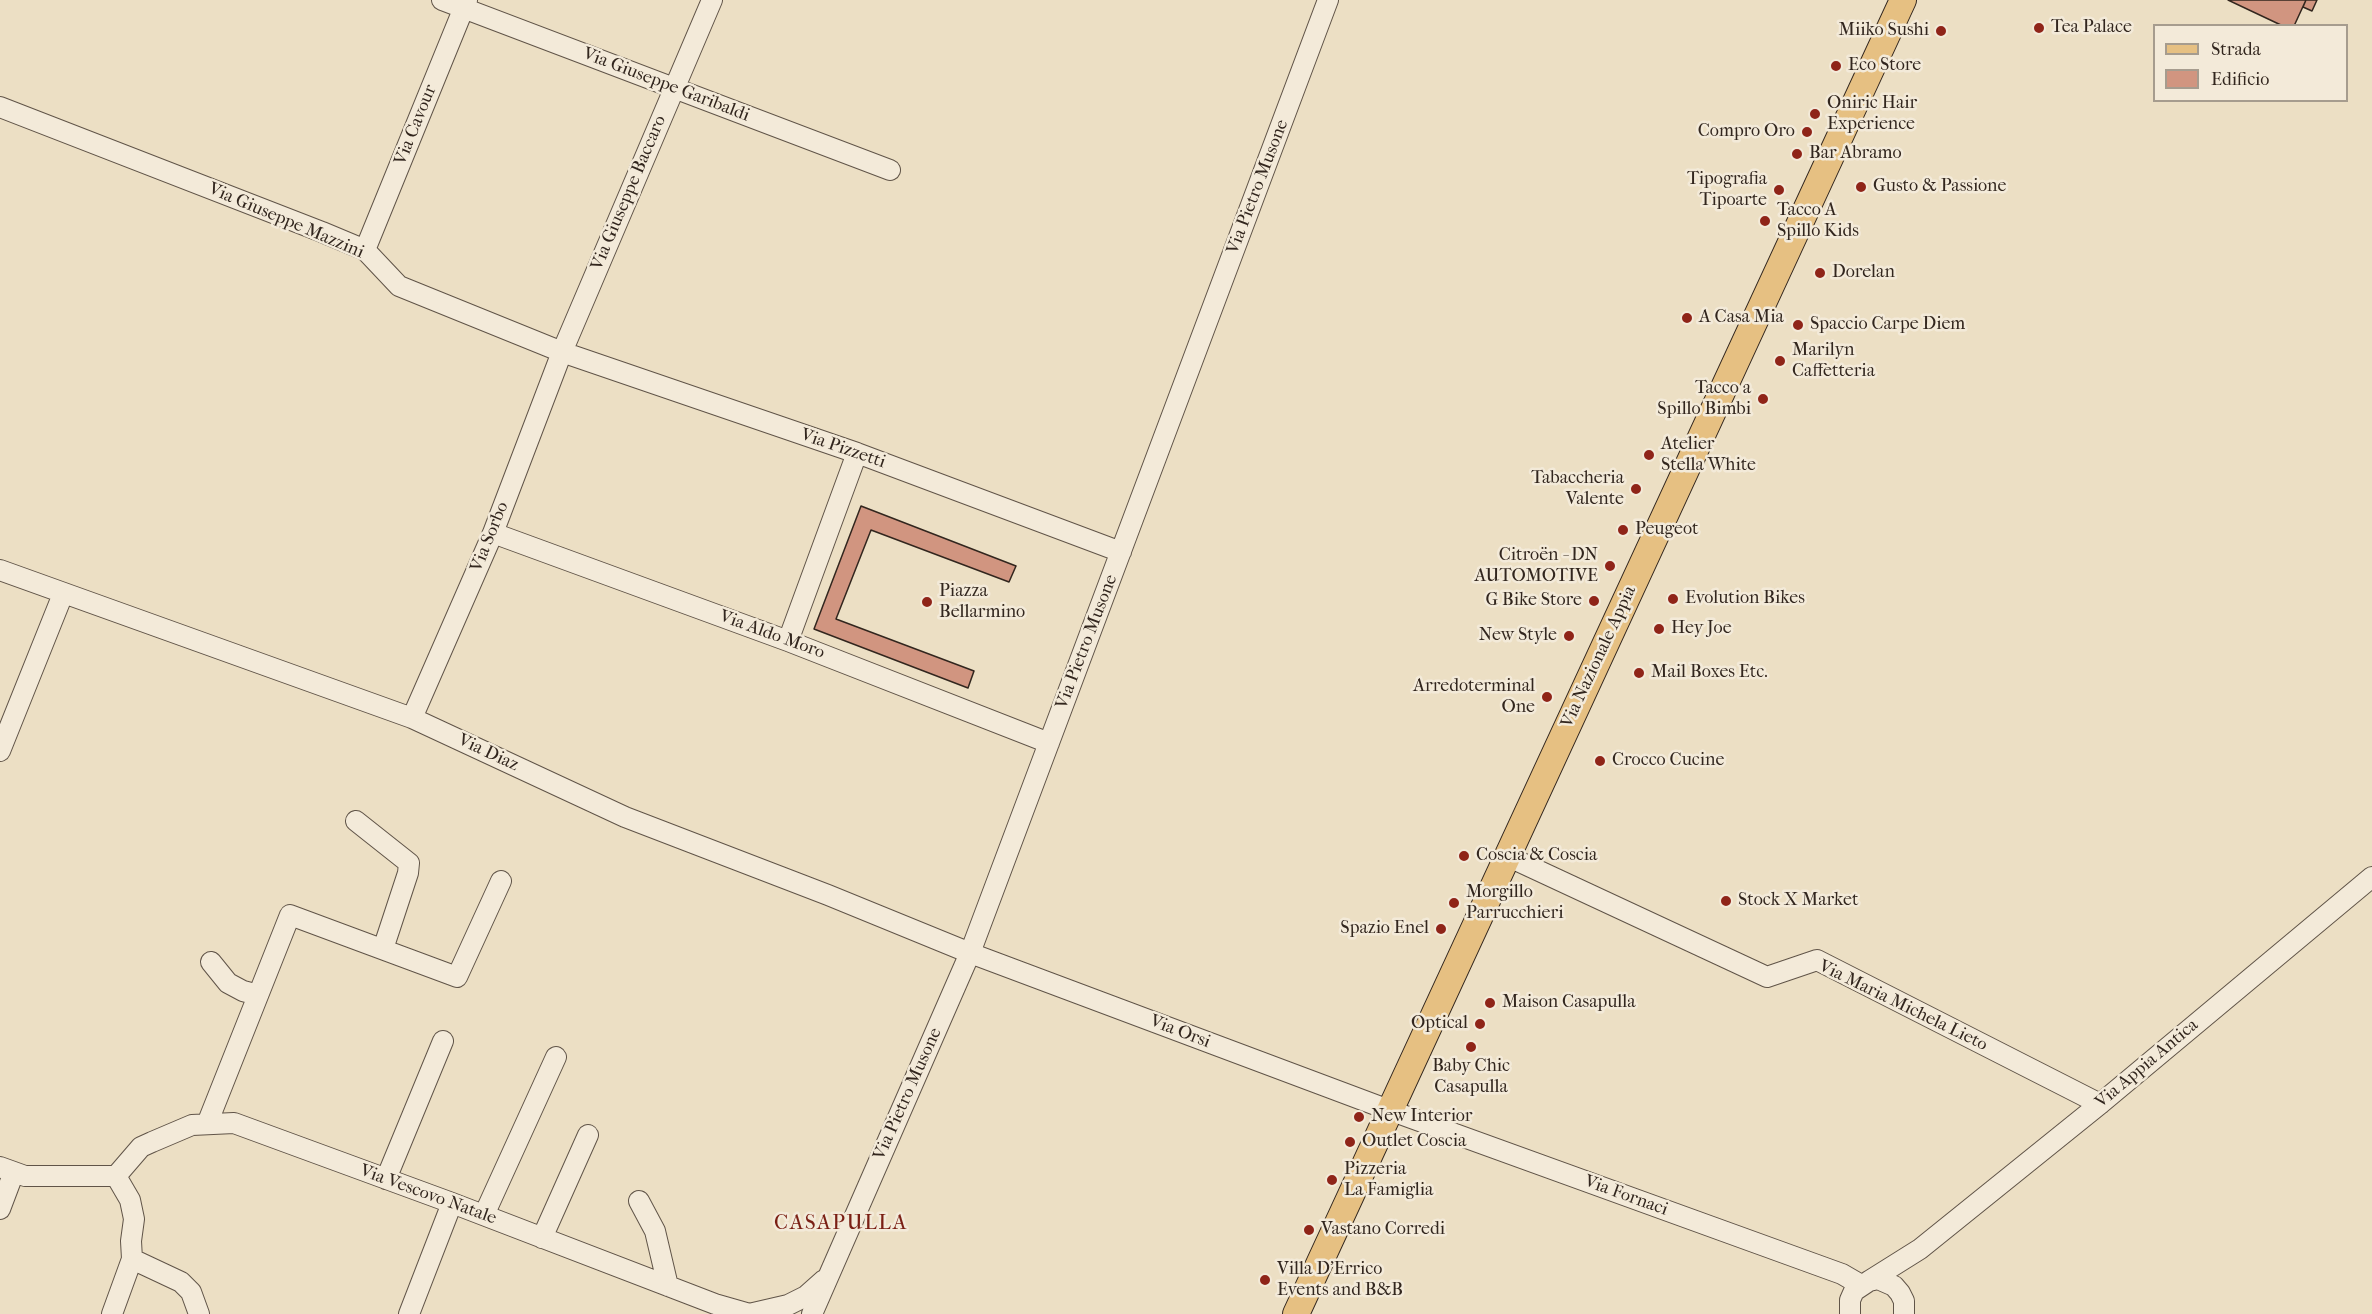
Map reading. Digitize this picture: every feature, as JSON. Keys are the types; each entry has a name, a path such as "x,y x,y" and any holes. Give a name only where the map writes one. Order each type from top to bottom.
{"main road":[{"name":"Via Nazionale Appia","path":"1296,1314 1903,0"}],"street":[{"name":"Via Giuseppe Garibaldi","path":"442,0 465,4 674,88 890,170"},
{"name":"Via Giuseppe Baccaro","path":"562,352 711,0"},
{"name":"Via Pietro Musone","path":"812,1314 970,954 1328,0"},
{"name":"Via Cavour","path":"365,250 465,4"},
{"name":"Via Giuseppe Mazzini","path":"0,106 365,250 399,286 562,352"},
{"name":"Via Pizzetti","path":"562,352 857,453 1121,552"},
{"name":"Via Sorbo","path":"412,718 493,533 562,352"},
{"path":"788,640 857,453"},
{"name":"Via Aldo Moro","path":"493,533 788,640 1049,742"},
{"name":"Via Diaz","path":"0,570 412,718 625,817 828,895 970,954"},
{"path":"0,751 63,594"},
{"path":"356,821 409,863 408,873 383,949"},
{"name":"Via Maria Michela Lieto","path":"1507,856 1767,977 1817,960 2100,1104"},
{"name":"Via Appia Antica","path":"1834,1314 1920,1249 2100,1104 2372,878"},
{"path":"207,1124 290,915 457,977 501,881"},
{"name":"Via Orsi","path":"970,954 1389,1110"},
{"path":"211,962 228,983 243,991 258,995"},
{"path":"386,1179 443,1041"},
{"path":"484,1215 556,1057"},
{"name":"Via Fornaci","path":"1389,1110 1842,1274 1857,1295"},
{"name":"Via Vescovo Natale","path":"116,1176 141,1147 192,1125 234,1123 453,1203 715,1304 749,1314 788,1305 806,1296 828,1277"},
{"path":"542,1238 588,1135"},
{"path":"0,1209 7,1170 25,1176 116,1176 130,1200 134,1219 131,1241 132,1259 112,1314"},
{"path":"639,1201 655,1231 668,1286"},
{"path":"409,1314 453,1203"},
{"name":"Via Appia Antica","path":"1894,1286 1920,1249"},
{"path":"132,1259 181,1282 191,1292 198,1314"},
{"name":"Via Pietro Musone","path":"828,1277 829,1314"},
{"path":"1857,1295 1878,1279 1894,1286 1910,1313"}],"building":[{"path":"2228,0 2306,0 2295,24 2279,24"},
{"path":"2306,0 2317,0 2312,11 2303,7"},
{"path":"861,506 1016,566 1009,582 871,530 836,619 974,671 968,688 814,629"}],"place":[{"name":"Tea Palace","path":"2039,28"},
{"name":"Miiko Sushi","path":"1941,31"},
{"name":"Eco Store","path":"1836,66"},
{"name":"Oniric Hair Experience","path":"1815,114"},
{"name":"Compro Oro","path":"1807,132"},
{"name":"Bar Abramo","path":"1797,154"},
{"name":"Gusto & Passione","path":"1861,187"},
{"name":"Tipografia Tipoarte","path":"1779,190"},
{"name":"Tacco A Spillo Kids","path":"1765,221"},
{"name":"Dorelan","path":"1820,273"},
{"name":"A Casa Mia","path":"1687,318"},
{"name":"Spaccio Carpe Diem","path":"1798,325"},
{"name":"Marilyn Caffetteria","path":"1780,361"},
{"name":"Tacco a Spillo Bimbi","path":"1763,399"},
{"name":"Atelier Stella White","path":"1649,455"},
{"name":"Tabaccheria Valente","path":"1636,489"},
{"name":"Peugeot","path":"1623,530"},
{"name":"Citroën - DN AUTOMOTIVE","path":"1610,566"},
{"name":"Evolution Bikes","path":"1673,599"},
{"name":"G Bike Store","path":"1594,601"},
{"name":"Piazza Bellarmino","path":"927,602"},
{"name":"Hey Joe","path":"1659,629"},
{"name":"New Style","path":"1569,636"},
{"name":"Mail Boxes Etc.","path":"1639,673"},
{"name":"Arredoterminal One","path":"1547,697"},
{"name":"Crocco Cucine","path":"1600,761"},
{"name":"Coscia & Coscia","path":"1464,856"},
{"name":"Stock X Market","path":"1726,901"},
{"name":"Morgillo Parrucchieri","path":"1454,903"},
{"name":"Spazio Enel","path":"1441,929"},
{"name":"Maison Casapulla","path":"1490,1003"},
{"name":"Optical","path":"1480,1024"},
{"name":"Baby Chic Casapulla","path":"1471,1047"},
{"name":"New Interior","path":"1359,1117"},
{"name":"Outlet Coscia","path":"1350,1142"},
{"name":"Pizzeria La Famiglia","path":"1332,1180"},
{"name":"Vastano Corredi","path":"1309,1230"},
{"name":"Villa D'Errico Events and B&B","path":"1265,1280"}],"district":[{"name":"CASAPULLA","path":"841,1224"}]}
